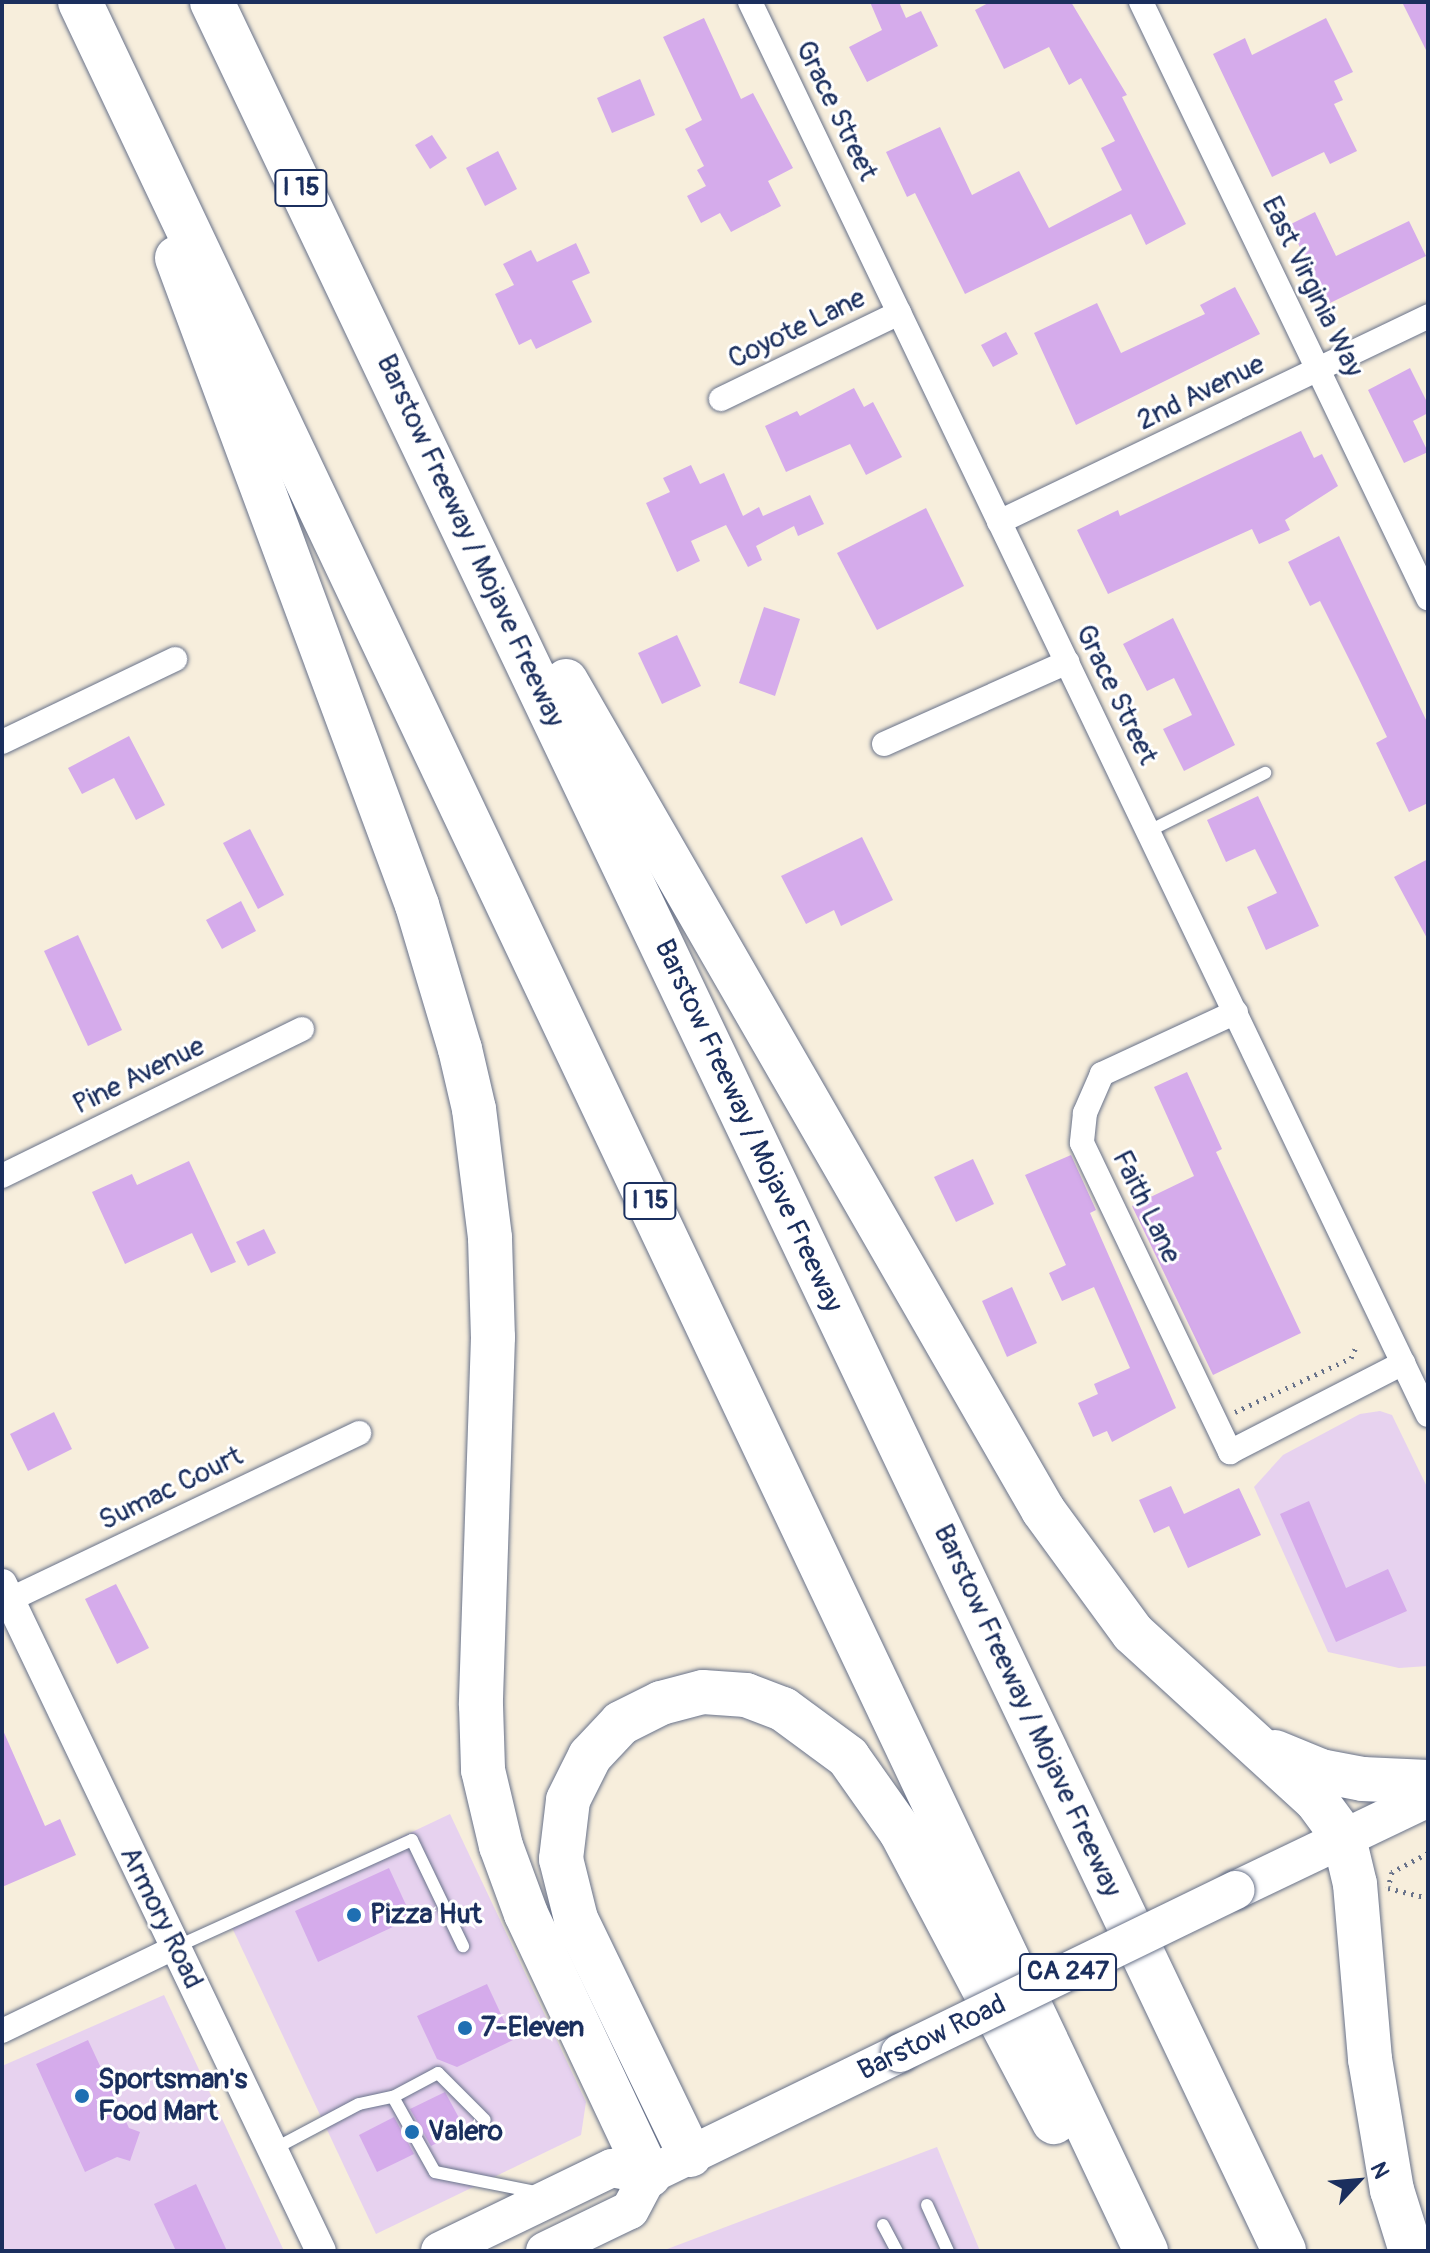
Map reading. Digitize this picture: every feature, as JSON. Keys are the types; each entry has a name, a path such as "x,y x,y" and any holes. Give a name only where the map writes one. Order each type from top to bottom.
{"highway":[{"name":"I 15","path":"80,2 155,151 1146,2251"},
{"name":"Barstow Freeway / Mojave Freeway","path":"212,2 1284,2251"},
{"path":"155,151 159,208 417,905 460,1049 483,1172 491,1267 483,1770 501,1846 526,1914 649,2175"},
{"path":"390,374 1043,1510 1133,1633 1316,1800 1344,1838 1355,1884 1370,2059 1392,2190 1411,2251"},
{"path":"690,2155 576,1919 561,1859 568,1800 590,1756 621,1723 661,1703 703,1692 746,1695 783,1709 817,1730 848,1757 877,1795 1129,2251"},
{"path":"1245,1736 1321,1771 1376,1780 1428,1782"}],"main road":[{"name":"Barstow Road","path":"649,2175 1428,1798"},
{"path":"440,2251 612,2168 649,2175 630,2210 545,2251"}],"street":[{"name":"Grace Street","path":"750,2 1428,1415"},
{"name":"East Virginia Way","path":"1141,2 1428,598"},
{"name":"Coyote Lane","path":"721,399 899,313"},
{"name":"2nd Avenue","path":"999,522 1428,316"},
{"path":"2,742 175,659"},
{"path":"884,744 1067,662"},
{"name":"Faith Lane","path":"1236,1012 1102,1074 1085,1113 1082,1143 1230,1452 1403,1363"},
{"name":"Pine Avenue","path":"2,1176 302,1029"},
{"name":"Sumac Court","path":"6,1592 359,1433"},
{"name":"Armory Road","path":"6,1592 321,2251"},
{"path":"2,2031 176,1947"}],"lane":[{"path":"1149,831 1265,773"},
{"path":"176,1947 412,1840 463,1946"},
{"path":"272,2150 359,2104 393,2097 438,2073 485,2120"},
{"path":"393,2097 435,2172 555,2196"},
{"path":"927,2205 948,2251"},
{"path":"883,2225 897,2251"}],"path":[{"path":"1234,1412 1351,1358 1356,1347"},
{"path":"1428,1853 1392,1872 1388,1888 1428,1898"}],"shaded area":[{"path":"1380,1411 1392,1415 1428,1489 1428,1666 1399,1668 1328,1652 1254,1487 1283,1455 1360,1414"},
{"path":"450,1814 586,2102 581,2135 376,2234 228,1919"},
{"path":"164,1995 284,2251 2,2251 2,2066"},
{"path":"937,2147 980,2251 662,2251"}],"building":[{"path":"870,2 899,2 906,18 921,11 938,46 867,82 849,47 882,30"},
{"path":"990,2 1071,2 1127,95 1122,97 1186,224 1146,245 1131,214 965,294 915,193 907,197 886,152 940,127 972,195 1019,171 1049,228 1122,190 1101,148 1115,141 1081,78 1069,85 1049,47 1004,69 975,10"},
{"path":"1402,2 1428,2 1428,54"},
{"path":"704,18 741,99 753,93 793,168 768,181 781,206 731,232 720,213 701,223 687,196 706,186 697,170 704,166 685,129 702,120 663,37"},
{"path":"1326,18 1353,72 1334,81 1343,100 1334,104 1357,151 1330,164 1324,152 1272,177 1213,54 1245,38 1252,55"},
{"path":"640,79 655,115 612,133 597,98"},
{"path":"432,135 447,158 430,169 415,145"},
{"path":"498,151 517,189 485,206 466,168"},
{"path":"1315,212 1336,256 1409,221 1426,256 1328,304 1289,225"},
{"path":"576,243 590,273 572,281 592,322 536,349 531,339 519,345 495,294 514,285 503,264 531,250 537,262"},
{"path":"1235,287 1260,334 1076,425 1034,333 1097,303 1121,353 1205,314 1200,305"},
{"path":"1006,332 1018,354 993,367 981,345"},
{"path":"1410,368 1428,404 1428,413 1413,421 1428,452 1404,463 1368,390"},
{"path":"854,388 864,407 873,402 902,457 866,475 850,444 786,472 765,426 797,411 800,416"},
{"path":"1301,431 1314,458 1322,454 1338,486 1285,520 1290,530 1259,544 1252,529 1108,594 1077,530 1118,510 1120,516"},
{"path":"691,465 700,484 724,473 743,516 759,507 763,516 810,495 824,524 798,536 794,526 756,546 762,560 748,567 726,525 691,541 700,561 677,572 646,503 670,492 663,478"},
{"path":"926,508 964,586 877,630 837,553"},
{"path":"1339,536 1428,724 1428,803 1409,812 1376,743 1387,737 1358,677 1320,601 1310,606 1288,562"},
{"path":"764,607 800,619 775,696 739,683"},
{"path":"1173,618 1235,745 1184,771 1163,729 1192,715 1174,678 1147,691 1123,644"},
{"path":"677,635 701,686 662,704 638,653"},
{"path":"129,736 165,805 136,820 114,778 82,794 68,768"},
{"path":"1258,796 1319,926 1266,950 1247,907 1277,893 1255,849 1226,862 1207,820"},
{"path":"250,829 284,895 258,909 223,843"},
{"path":"862,837 893,900 841,926 834,910 806,924 781,876"},
{"path":"1428,859 1428,940 1394,877"},
{"path":"241,901 256,931 222,949 206,920"},
{"path":"78,935 122,1030 88,1046 44,951"},
{"path":"1187,1072 1222,1149 1216,1152 1301,1333 1213,1375 1132,1206 1194,1176 1154,1087"},
{"path":"1071,1155 1096,1210 1090,1213 1176,1408 1112,1442 1107,1431 1093,1437 1078,1403 1098,1394 1094,1384 1130,1368 1094,1287 1062,1301 1049,1273 1066,1265 1025,1175"},
{"path":"973,1159 994,1204 956,1222 934,1177"},
{"path":"189,1161 236,1262 211,1273 192,1233 125,1264 92,1192 132,1174 137,1185"},
{"path":"264,1229 276,1253 248,1266 236,1242"},
{"path":"1012,1287 1037,1343 1007,1357 982,1301"},
{"path":"54,1412 72,1449 28,1471 10,1434"},
{"path":"1171,1486 1184,1514 1239,1488 1261,1535 1188,1568 1169,1526 1154,1533 1139,1500"},
{"path":"1309,1501 1346,1588 1388,1569 1407,1611 1336,1642 1280,1514"},
{"path":"116,1584 149,1648 117,1664 85,1599"},
{"path":"2,1728 45,1826 60,1819 76,1855 2,1887"},
{"name":"Pizza Hut","path":"389,1868 412,1918 318,1962 295,1911"},
{"name":"7-Eleven","path":"487,1984 513,2040 457,2067 437,2059 417,2016"},
{"name":"Sportsman's Food Mart","path":"88,2040 129,2128 140,2132 130,2161 117,2157 85,2172 36,2064"},
{"path":"445,2092 465,2129 431,2146 410,2109"},
{"path":"394,2117 414,2154 377,2172 359,2135"},
{"path":"196,2184 227,2251 176,2251 154,2204"}],"place":[{"name":"Pizza Hut","path":"354,1915"},
{"name":"7-Eleven","path":"465,2028"},
{"name":"Sportsman's Food Mart","path":"82,2096"},
{"name":"Valero","path":"412,2132"}]}
